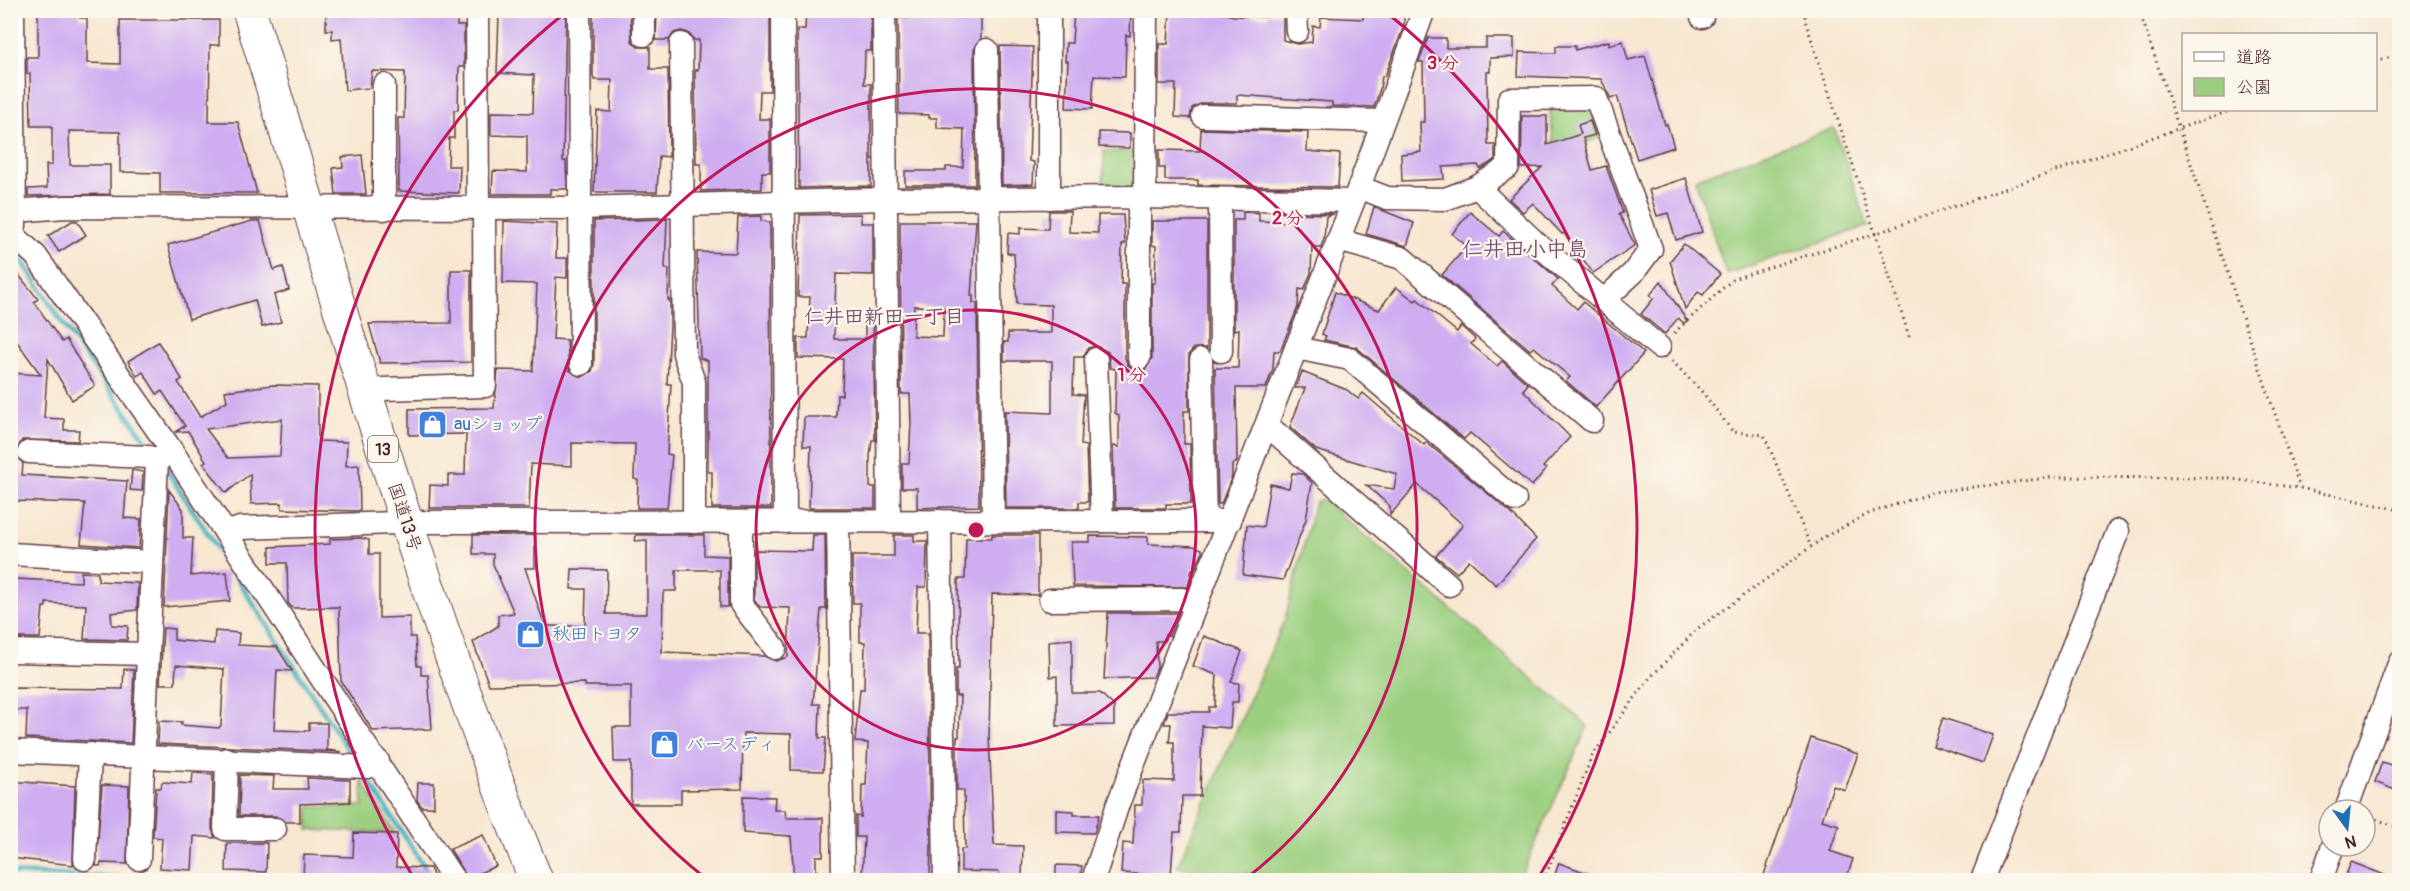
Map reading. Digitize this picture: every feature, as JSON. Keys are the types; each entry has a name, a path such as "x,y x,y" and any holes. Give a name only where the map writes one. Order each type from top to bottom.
{"highway":[{"name":"国道13号","path":"249,10 364,393 406,522 492,773 536,880"}],"street":[{"path":"13,10 13,228 36,256 164,456 226,533 378,761 454,880"},
{"path":"364,393 382,389 485,386 477,10"},
{"path":"579,10 581,364"},
{"path":"644,10 644,35"},
{"path":"783,10 785,522"},
{"path":"884,10 890,522"},
{"path":"1049,10 1049,198"},
{"path":"1140,358 1146,10"},
{"path":"1093,880 1118,804 1267,425 1424,10"},
{"path":"681,44 684,354 694,382 694,522"},
{"path":"987,50 987,200 993,521"},
{"path":"384,85 384,209"},
{"path":"13,228 65,207 308,210 580,208 886,200 1142,197 1220,199 1356,194 1387,198 1444,199 1477,187 1508,167 1509,99 1596,98 1650,249 1633,273 1604,300"},
{"path":"1203,116 1382,121"},
{"path":"1477,187 1536,243 1659,347"},
{"path":"1205,521 1220,199"},
{"path":"1338,240 1402,258 1592,421"},
{"path":"1296,348 1350,359 1515,500"},
{"path":"1096,359 1102,521"},
{"path":"1267,425 1449,585"},
{"path":"29,452 164,456"},
{"path":"139,859 152,562 164,456"},
{"path":"940,521 945,880"},
{"path":"226,533 240,528 406,522 1230,521"},
{"path":"741,522 741,604 775,648"},
{"path":"838,522 843,880"},
{"path":"1982,880 2118,531"},
{"path":"10,554 152,562"},
{"path":"1050,600 1181,599 1197,603"},
{"path":"10,651 148,654"},
{"path":"2350,798 2400,661"},
{"path":"10,751 367,767 378,761"},
{"path":"85,859 90,754"},
{"path":"227,759 225,829 275,829"},
{"path":"2321,880 2329,858"}],"path":[{"path":"1805,10 1805,20 1910,339"},
{"path":"2139,10 2300,488"},
{"path":"2377,62 2400,54"},
{"path":"1811,547 1764,435 1733,432 1703,393 1659,347 1733,279 1877,233 2229,111"},
{"path":"1544,880 1592,756 1648,680 1697,629 1811,547 1870,513 1934,492 1974,485 2055,477 2223,478 2300,488 2400,510"},
{"path":"2377,819 2400,828"}],"green space":[{"path":"1586,102 1601,137 1555,154 1549,104"},
{"path":"1834,128 1868,226 1726,274 1695,179"},
{"path":"1104,151 1141,152 1141,181 1130,190 1103,190"},
{"path":"1322,499 1588,726 1519,880 1347,880 1265,876 1177,867 1285,619 1315,502"},
{"path":"362,781 395,833 308,830 309,807 363,806"}],"building":[{"path":"38,10 80,10 80,18 87,18 87,63 120,64 120,20 219,20 219,45 210,45 209,122 238,122 257,193 160,193 160,173 120,172 120,132 69,131 70,165 110,165 110,194 28,196 28,189 47,188 46,165 52,165 52,126 31,126 30,74 27,74 27,57 38,57"},
{"path":"326,10 457,11 457,26 464,26 464,67 459,67 458,110 454,110 454,138 449,138 448,166 460,166 459,193 399,191 398,118 404,118 405,72 372,71 370,88 345,90 341,38 332,39 332,30 326,30"},
{"path":"528,10 566,10 563,161 566,161 567,189 550,189 550,194 492,194 493,171 527,172 527,136 491,135 491,112 533,113 534,75 497,73 499,14 528,15"},
{"path":"657,10 735,10 735,15 770,16 770,91 760,91 759,119 770,119 770,172 762,172 762,189 701,191 701,164 696,164 695,70 698,70 699,40 694,40 688,33 681,31 674,33 669,40 656,40"},
{"path":"806,10 871,14 871,51 865,51 864,84 871,84 871,186 799,188 797,29 805,29"},
{"path":"909,10 981,10 981,38 974,50 975,185 905,185 905,171 946,171 946,167 963,167 964,129 937,128 937,118 929,118 929,115 899,114 898,18 909,18"},
{"path":"1074,10 1131,10 1130,36 1126,35 1125,77 1094,76 1092,109 1066,108 1068,61 1065,61 1066,43 1072,43"},
{"path":"1170,10 1210,10 1234,16 1268,17 1268,14 1283,14 1283,40 1297,44 1312,42 1313,26 1320,27 1321,17 1363,19 1363,10 1404,10 1404,26 1385,76 1382,76 1374,107 1332,106 1332,102 1237,95 1237,103 1203,103 1192,108 1190,118 1175,117 1176,84 1159,84 1159,44 1168,44"},
{"path":"593,12 630,12 632,41 638,47 650,47 650,69 668,69 669,157 659,156 657,192 594,192 597,111 611,112 612,80 594,80"},
{"path":"1428,38 1446,38 1446,48 1486,48 1486,38 1514,38 1514,57 1490,58 1490,72 1487,72 1488,145 1495,145 1495,160 1480,169 1478,165 1443,167 1444,179 1402,181 1401,154 1421,152 1420,122 1424,122 1423,62 1419,62"},
{"path":"1609,41 1609,45 1623,41 1628,60 1645,56 1665,125 1667,124 1674,147 1637,159 1617,96 1611,99 1601,79 1518,76 1519,52 1556,53 1556,46 1575,46 1575,50"},
{"path":"1000,46 1033,47 1029,161 1034,162 1033,184 1002,185"},
{"path":"1522,116 1547,116 1547,145 1581,134 1578,125 1590,121 1595,135 1583,138 1592,170 1606,166 1623,213 1619,214 1635,245 1593,273 1564,233 1562,234 1533,203 1523,212 1509,199 1542,167 1521,168"},
{"path":"1201,129 1308,132 1307,151 1340,154 1338,187 1198,185 1198,180 1165,180 1165,168 1159,168 1159,150 1200,151"},
{"path":"1099,132 1130,133 1130,148 1099,147"},
{"path":"362,155 366,194 336,194 333,168 343,167 342,157"},
{"path":"1686,178 1702,232 1676,240 1668,213 1657,216 1649,190"},
{"path":"1374,207 1414,223 1407,246 1366,234"},
{"path":"1049,211 1070,211 1069,232 1098,233 1098,215 1123,215 1125,244 1122,244 1121,284 1125,284 1125,358 1128,365 1138,371 1146,369 1152,358 1152,283 1155,283 1156,246 1152,245 1152,221 1207,221 1207,348 1194,348 1189,354 1189,411 1184,411 1184,444 1190,444 1191,504 1166,504 1166,508 1115,508 1113,446 1119,447 1119,416 1115,413 1116,369 1110,368 1108,352 1096,346 1088,348 1083,357 1074,357 1073,394 1084,395 1081,445 1086,446 1088,502 1079,502 1079,508 1006,508 1005,411 1052,413 1052,361 1004,361 1004,342 1008,342 1008,333 1051,333 1051,305 1017,304 1014,254 1007,253 1008,233 1020,234 1020,228 1048,229"},
{"path":"1243,212 1259,213 1259,221 1287,222 1287,213 1334,214 1326,216 1321,247 1312,247 1311,273 1304,290 1299,289 1298,307 1280,351 1274,351 1273,369 1266,388 1236,388 1237,462 1232,465 1232,476 1221,504 1218,504 1215,368 1238,368 1239,329 1234,330 1234,220 1243,220"},
{"path":"1470,212 1499,236 1503,231 1558,279 1552,286 1577,309 1583,302 1644,353 1596,407 1566,381 1570,377 1534,347 1530,350 1442,275 1467,246 1452,234"},
{"path":"861,214 861,223 873,223 873,275 836,274 834,339 865,339 865,311 873,311 875,440 872,440 870,456 870,487 875,487 875,508 809,508 811,446 803,446 804,417 836,417 837,395 842,395 843,359 798,358 798,338 808,338 810,297 798,297 800,215"},
{"path":"761,216 761,221 770,222 771,508 712,508 712,472 708,472 708,361 700,358 697,252 736,253 738,217"},
{"path":"667,219 665,269 669,269 670,325 667,384 671,384 667,454 672,455 667,508 637,508 638,480 634,479 635,444 572,443 572,466 531,464 529,508 429,508 430,485 448,486 448,475 465,475 466,434 409,435 409,409 494,408 498,370 533,371 537,284 503,283 504,221 557,224 556,258 567,258 567,278 556,277 553,339 567,340 569,370 582,377 592,371 594,364 594,221"},
{"path":"72,221 77,221 86,235 59,252 48,236"},
{"path":"252,221 260,221 274,270 283,267 289,290 274,295 281,322 262,327 255,300 189,319 168,245"},
{"path":"900,221 976,221 971,296 973,296 973,303 977,303 979,506 917,508 917,488 902,488 902,463 909,463 911,423 910,394 901,394","holes":["914,306 944,307 943,337 913,336"]},
{"path":"1684,244 1720,274 1703,295 1698,292 1685,309 1670,261"},
{"path":"10,264 38,299 34,302 62,342 66,339 95,386 72,400 48,359 44,418 64,419 64,430 79,430 78,441 22,440 16,452 23,464 22,475 127,481 124,518 141,519 139,548 81,544 85,503 10,501 10,373 41,375 10,332"},
{"path":"451,270 471,270 471,362 380,363 369,324 451,323"},
{"path":"1661,281 1687,321 1684,323 1678,318 1665,334 1641,314 1654,298 1650,295"},
{"path":"1396,287 1415,301 1417,299 1457,332 1461,326 1475,339 1471,344 1497,366 1502,361 1528,384 1523,390 1570,437 1543,467 1546,469 1532,486 1470,433 1464,439 1356,347 1324,340 1326,336 1322,334 1335,292 1379,310"},
{"path":"158,342 182,379 178,382 200,417 227,401 225,391 273,385 318,386 318,441 347,442 346,466 359,465 360,511 282,509 282,503 251,504 250,474 226,493 203,463 206,461 188,431 175,432 185,426 162,391 157,394 143,372 137,376 128,361","holes":["282,419 280,456 228,458 206,429"]},
{"path":"1302,372 1347,390 1358,399 1363,393 1424,445 1426,442 1511,513 1536,539 1496,585 1469,560 1457,573 1436,556 1463,525 1417,484 1390,515 1390,506 1366,485 1394,489 1397,474 1316,450 1290,427 1305,388 1295,388"},
{"path":"132,470 143,472 142,491 130,490"},
{"path":"1292,473 1303,474 1312,483 1306,519 1283,580 1243,575 1247,525 1263,527 1270,484 1289,488"},
{"path":"169,490 183,509 183,538 193,538 191,576 227,572 230,601 164,607"},
{"path":"473,535 535,535 535,568 525,568 545,626 585,626 586,589 571,589 572,569 607,570 606,614 647,614 647,540 635,541 636,535 704,535 704,555 728,556 728,607 720,607 720,570 676,570 676,591 665,591 663,594 662,652 764,656 776,661 788,657 790,608 760,607 754,599 754,550 812,551 813,535 825,535 826,609 821,609 813,704 820,704 819,738 826,738 823,771 791,770 791,734 743,733 742,789 681,790 681,804 631,804 631,762 614,762 613,727 631,727 631,686 585,686 585,683 489,685 473,642 498,626 498,615 514,613 493,564 493,554 473,554"},
{"path":"894,535 914,535 914,541 927,541 926,587 918,587 916,633 928,633 931,845 930,876 923,876 923,880 862,878 864,837 856,837 856,816 861,817 862,785 866,785 868,743 855,742 860,689 864,689 865,642 860,642 860,603 853,603 852,556 894,556"},
{"path":"992,535 1038,535 1038,595 992,594 989,736 994,845 1023,846 1022,880 999,880 999,872 961,871 961,849 965,849 964,790 957,790 960,696 956,696 956,669 959,669 958,579 965,579 966,538 992,538"},
{"path":"1090,536 1148,537 1148,544 1194,546 1202,549 1202,553 1195,569 1192,569 1188,587 1073,586 1071,542 1090,542"},
{"path":"330,539 369,540 369,554 379,554 379,618 410,617 410,637 415,637 417,666 421,666 421,675 428,675 432,729 373,731 341,681 339,607 292,608 288,603 287,563 270,563 270,547 330,544"},
{"path":"81,572 98,573 98,581 138,583 137,610 111,613 112,625 128,626 127,640 84,639 86,605 46,603 46,607 43,607 40,638 10,638 15,579 81,582"},
{"path":"1108,613 1178,613 1169,636 1165,635 1165,641 1156,641 1157,668 1153,677 1104,679"},
{"path":"163,628 174,629 174,640 214,644 215,631 239,633 238,645 277,647 292,671 277,670 274,730 309,731 309,723 327,723 327,750 342,752 158,744 159,721 219,728 224,669 176,665 175,684 160,684"},
{"path":"1204,636 1242,651 1231,682 1239,683 1238,702 1232,702 1230,728 1202,726 1200,796 1182,796 1181,832 1174,832 1171,876 1121,873 1123,843 1133,844 1135,805 1142,805 1143,780 1174,781 1174,742 1169,742 1171,724 1164,724 1168,712 1209,712 1209,707 1215,707 1217,675 1193,666"},
{"path":"1072,639 1072,693 1100,693 1114,706 1114,725 1057,726 1057,676 1050,677 1049,641"},
{"path":"124,669 134,670 131,743 26,738 27,710 10,710 10,688 123,689"},
{"path":"1943,718 1993,735 1983,763 1933,746"},
{"path":"1811,738 1858,754 1845,790 1833,786 1822,820 1839,825 1830,851 1853,859 1846,880 1763,878"},
{"path":"2382,762 2400,768 2400,792 2375,782"},
{"path":"193,773 213,774 212,829 215,838 194,836 192,870 160,868 162,838 153,837 156,788 161,788 162,782 192,784"},
{"path":"240,775 274,776 273,789 308,789 307,778 350,780 350,802 300,804 300,822 286,822 275,816 239,816"},
{"path":"10,781 75,786 73,865 10,858"},
{"path":"418,783 434,783 434,807 422,807 417,800"},
{"path":"102,785 129,786 127,864 101,863 100,866 96,866"},
{"path":"743,796 775,797 774,810 785,810 786,818 823,818 823,856 816,856 816,880 794,880 791,836 743,833"},
{"path":"1056,810 1074,811 1074,815 1099,815 1094,833 1056,832"},
{"path":"354,833 397,834 396,867 430,868 435,880 303,878 304,855 353,857"},
{"path":"483,835 496,866 467,878 450,849"},
{"path":"227,843 267,843 266,872 226,871"},
{"path":"2351,862 2395,879 2395,880 2344,880"},
{"path":"1559,863 1601,878 1601,880 1553,880"},
{"path":"1056,865 1082,866 1080,880 1056,880"}],"waterway":[{"path":"17,252 65,327 152,449"},
{"path":"166,469 352,756"},
{"path":"366,777 433,880"},
{"path":"10,873 169,880"}],"place":[{"name":"auショップ","path":"433,424"},
{"name":"秋田トヨタ","path":"531,634"},
{"name":"バースディ","path":"665,744"}],"district":[{"name":"仁井田小中島","path":"1525,249"},
{"name":"仁井田新田一丁目","path":"884,316"}]}
